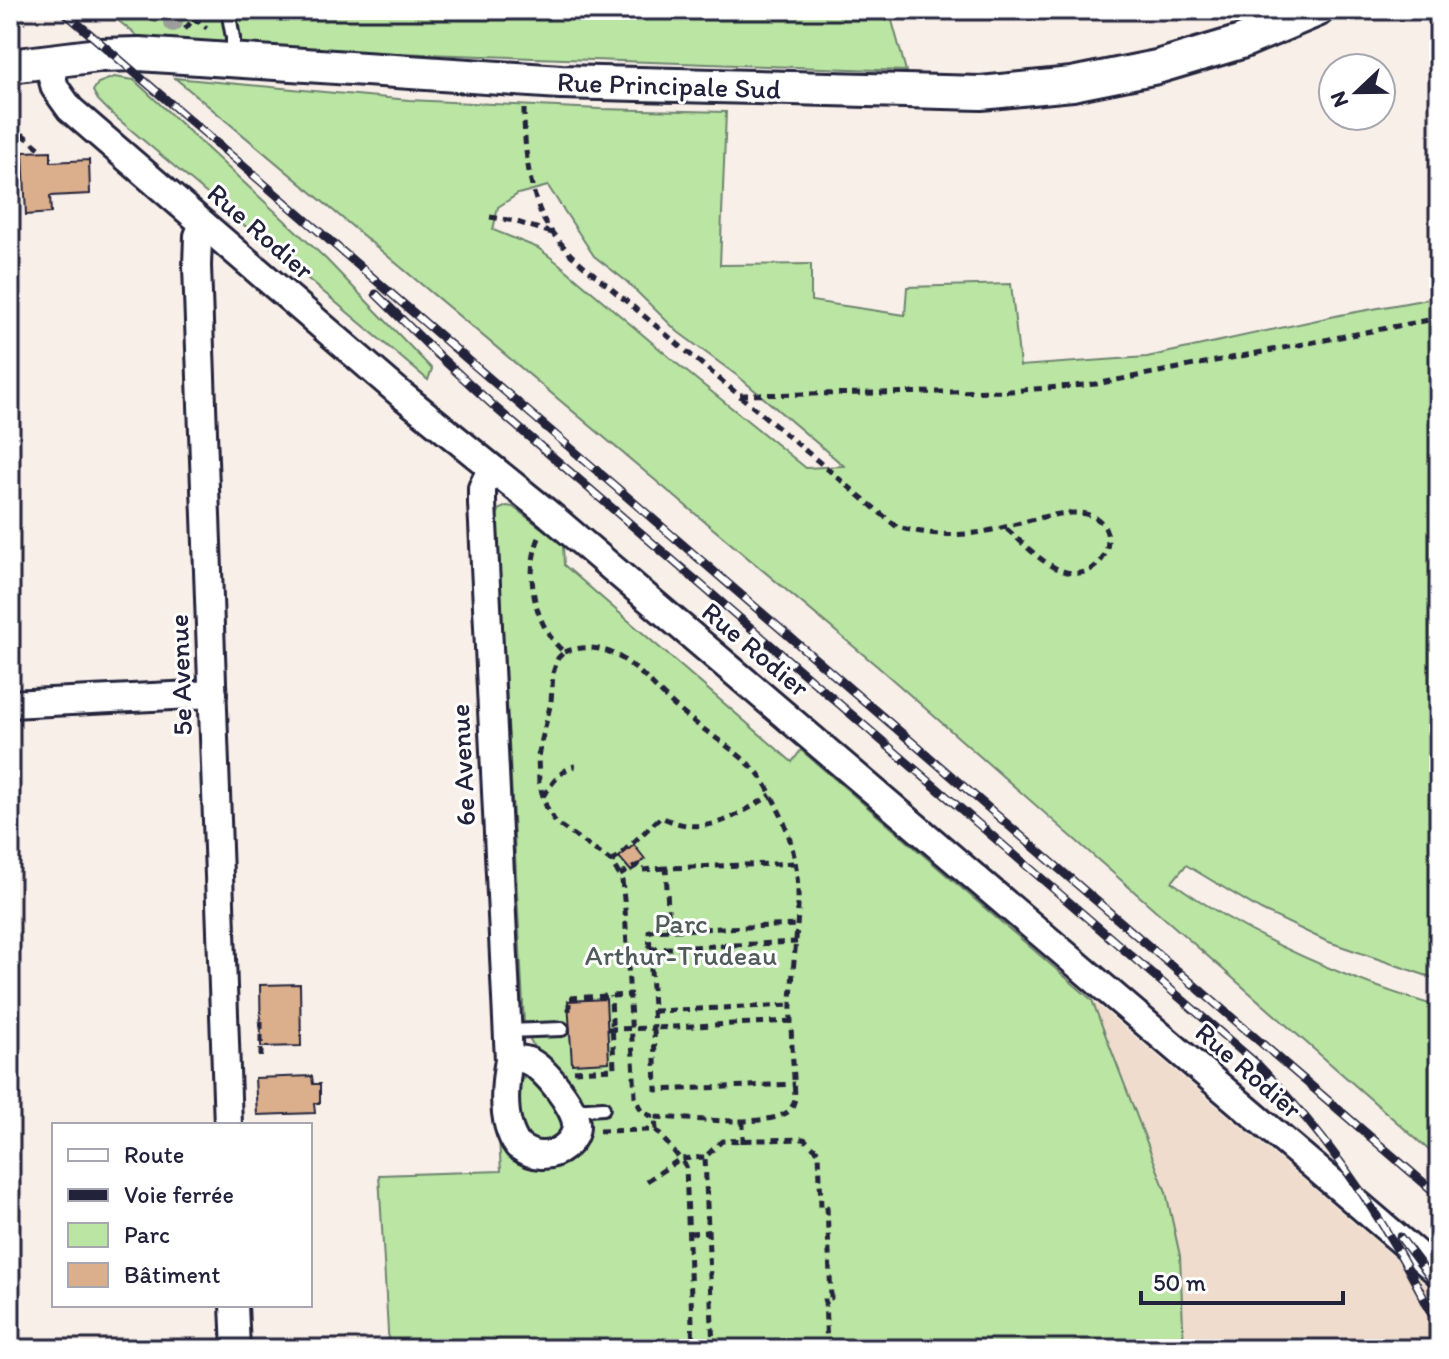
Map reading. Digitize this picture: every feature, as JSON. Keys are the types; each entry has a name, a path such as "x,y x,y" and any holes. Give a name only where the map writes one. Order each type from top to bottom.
{"street":[{"name":"Rue Principale Sud","path":"10,66 224,46 525,80 941,94 1021,90 1113,76 1199,56 1317,10"},
{"name":"Rue Rodier","path":"48,62 55,88 70,109 1439,1273"},
{"name":"5e Avenue","path":"203,224 198,236 197,266 228,1123"},
{"name":"6e Avenue","path":"491,469 482,488 482,512 508,1031 509,1060 505,1080 507,1125 518,1146 540,1156 552,1154 562,1148 575,1132 572,1110"},
{"path":"10,704 213,694"},
{"path":"509,1060 526,1059 532,1063 556,1087 572,1110"},
{"path":"234,1307 236,1349"}],"lane":[{"path":"224,46 233,38 228,10"},
{"path":"508,1031 562,1029"},
{"path":"572,1110 603,1108"}],"path":[{"path":"182,10 224,46"},
{"path":"183,33 202,10"},
{"path":"10,24 25,22"},
{"path":"525,80 525,140 532,187 545,221 571,255 897,527 937,535 979,533 1052,515 1077,512 1098,517 1105,525 1109,539 1107,551 1102,561 1091,569 1077,574 1062,571 1046,562 1004,527"},
{"path":"22,134 43,151"},
{"path":"490,217 553,233"},
{"path":"739,395 1011,391 1096,384 1439,318"},
{"path":"543,529 532,564 534,594 543,625 550,638 564,652"},
{"path":"589,646 606,649 626,660 677,708 759,774 787,831 797,863 798,925 791,1005 795,1099 791,1110 781,1116 743,1121 655,1117 639,1109 635,1096 625,909 620,875 612,862 560,827 542,796 538,769 540,744 551,702 553,673 558,658 564,652 589,646"},
{"path":"671,716 677,708"},
{"path":"542,796 560,774 568,767 575,766"},
{"path":"661,817 689,827 713,825 771,795"},
{"path":"612,862 666,811"},
{"path":"620,875 638,865 642,870 797,863"},
{"path":"666,868 669,930"},
{"path":"795,1084 656,1090 649,931 798,925"},
{"path":"650,949 797,942"},
{"path":"569,1015 569,998 630,995"},
{"path":"572,1064 571,1071 614,1069 611,996"},
{"path":"653,1011 791,1005"},
{"path":"261,1021 261,1059"},
{"path":"610,1029 792,1021"},
{"path":"655,1117 656,1130 686,1166 693,1349"},
{"path":"743,1121 744,1142"},
{"path":"587,1131 656,1130"},
{"path":"647,1181 680,1159 705,1157 722,1141 804,1139 819,1152 821,1207 827,1207 831,1298 825,1298 827,1349"},
{"path":"705,1157 713,1349"},
{"path":"689,1233 708,1232"},
{"path":"820,1255 829,1254"}],"shaded area":[{"path":"1092,1000 1439,1295 1439,1349 1184,1349 1180,1256 1166,1192"}],"green space":[{"path":"105,10 889,10 906,71 282,49 140,38"},
{"path":"114,77 134,80 326,259 432,369 428,380 111,113 93,91 98,83"},
{"path":"175,78 409,100 726,112 720,265 811,264 811,301 905,315 907,287 1011,284 1020,366 1147,357 1439,297 1439,980 1326,941 1261,910 1186,865 1172,882 1234,922 1300,955 1369,984 1439,1007 1439,1159 877,666","holes":["548,186 594,256 626,281 678,332 739,377 844,466 806,468 558,263 538,248 493,230 498,207 518,194"]},
{"name":"Parc Arthur-Trudeau","path":"513,507 559,541 563,546 564,565 792,762 801,750 1092,1000 1166,1192 1180,1256 1184,1349 389,1349 379,1175 501,1171 499,1139 509,1154 533,1167 587,1111 572,1089 535,1048 524,1023 497,515 500,509"},
{"path":"528,1076 537,1079 565,1122 556,1136 543,1142 529,1140 518,1127 517,1082"}],"building":[{"path":"51,151 51,162 89,160 90,194 50,196 51,213 26,215 23,152"},
{"path":"634,845 645,859 631,871 619,857"},
{"path":"300,984 301,1046 261,1047 260,985"},
{"path":"606,999 609,1062 572,1064 568,1001"},
{"path":"312,1076 313,1084 320,1084 320,1103 314,1103 315,1113 257,1115 255,1078"}],"railway":[{"path":"62,10 1439,1196"},
{"path":"376,294 497,409 1258,1065 1312,1126 1360,1190 1402,1258 1439,1329"},
{"path":"1400,1237 1439,1289"}]}
